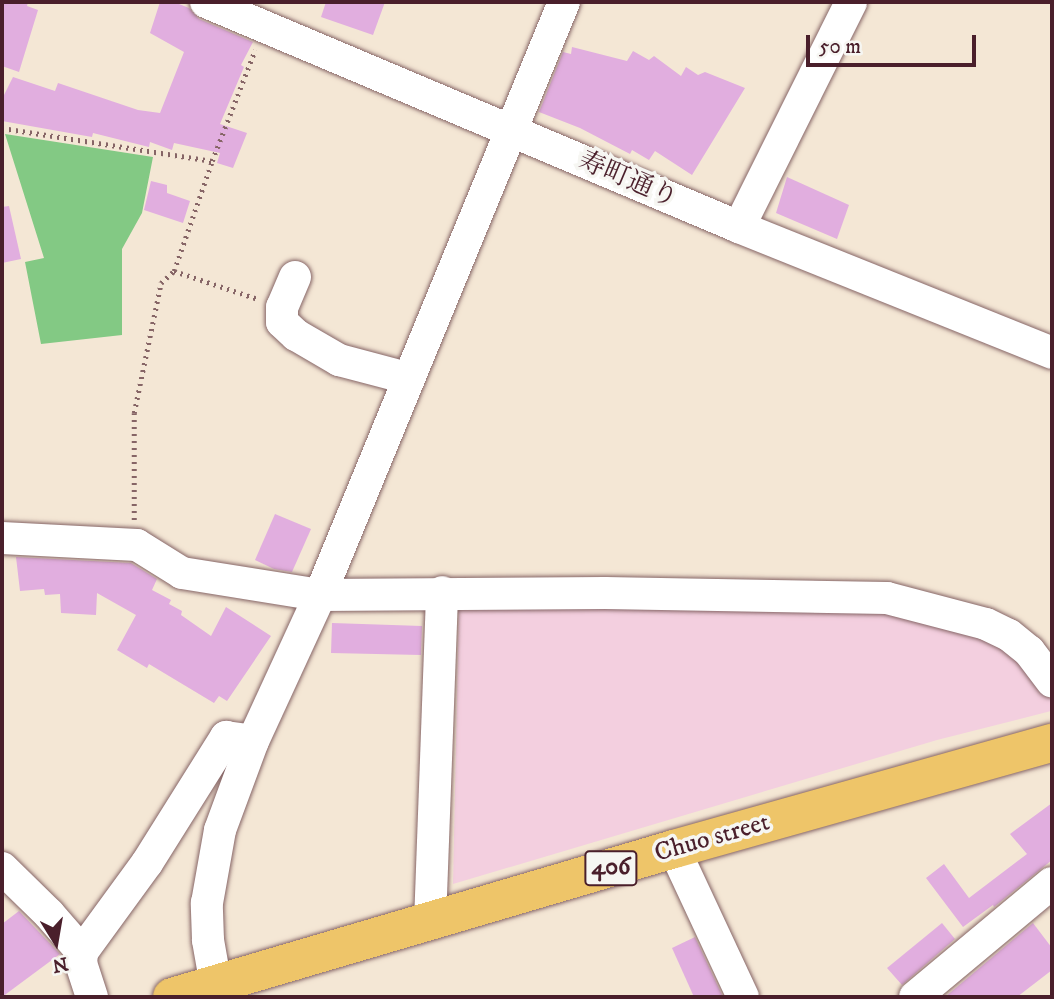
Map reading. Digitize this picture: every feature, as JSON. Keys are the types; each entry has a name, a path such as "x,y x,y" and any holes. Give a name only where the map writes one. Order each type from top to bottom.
{"highway":[{"name":"Chuo street","path":"172,997 218,992 430,923 674,849 1052,743"}],"street":[{"name":"寿町通り","path":"206,2 739,227 1052,353"},
{"path":"218,992 208,940 207,904 220,830 253,741 320,594 564,2"},
{"path":"739,227 851,2"},
{"path":"295,277 282,307 282,322 296,335 339,360 407,378"},
{"path":"2,538 137,545 182,573 320,594 442,592 887,598 986,624 1009,635 1029,651 1052,681"},
{"path":"430,923 442,592"},
{"path":"92,997 81,964 82,952 148,863 226,737 253,741"},
{"path":"674,849 743,997"},
{"path":"2,868 49,914 82,952"},
{"path":"915,997 1052,883"}],"path":[{"path":"137,545 134,520 134,413 161,283 174,271 212,161 264,27"},
{"path":"2,128 212,161"},
{"path":"174,271 282,307"}],"shaded area":[{"path":"459,602 879,612 1003,643 1050,693 1051,711 937,740 453,884"}],"green space":[{"path":"5,134 153,157 142,213 122,249 122,335 41,344 25,262 44,258"}],"building":[{"path":"2,2 28,2 27,6 38,10 19,72 2,66"},
{"path":"160,2 174,2 189,8 199,19 253,42 241,65 244,67 220,124 247,133 233,168 217,163 220,153 174,143 172,150 150,142 149,147 93,133 92,137 2,121 2,99 13,77 55,91 58,83 138,110 160,113 184,52 150,33"},
{"path":"326,2 385,2 373,35 321,17"},
{"path":"572,47 627,61 633,51 649,60 654,56 681,76 686,67 698,75 705,72 745,88 692,175 655,151 649,160 632,150 630,154 580,128 539,112 563,52 571,54"},
{"path":"787,177 849,205 837,239 776,213"},
{"path":"151,181 167,185 167,193 190,201 183,223 144,210"},
{"path":"9,206 21,259 2,263 2,207"},
{"path":"275,514 311,529 292,572 274,569 255,560"},
{"path":"16,557 131,563 157,579 152,590 171,600 169,604 182,611 181,615 211,636 226,607 271,636 227,701 219,696 214,703 149,664 147,668 117,650 136,615 97,593 96,615 61,613 60,594 45,595 44,589 20,591"},
{"path":"332,623 422,626 421,655 331,653"},
{"path":"1052,803 1052,860 994,907 993,905 963,927 926,878 944,864 969,898 1027,854 1010,834"},
{"path":"19,911 60,954 2,997 2,924"},
{"path":"942,923 955,939 902,985 887,968"},
{"path":"1033,923 1052,948 1052,970 1017,997 945,997"},
{"path":"695,937 723,997 694,997 672,948"}]}
